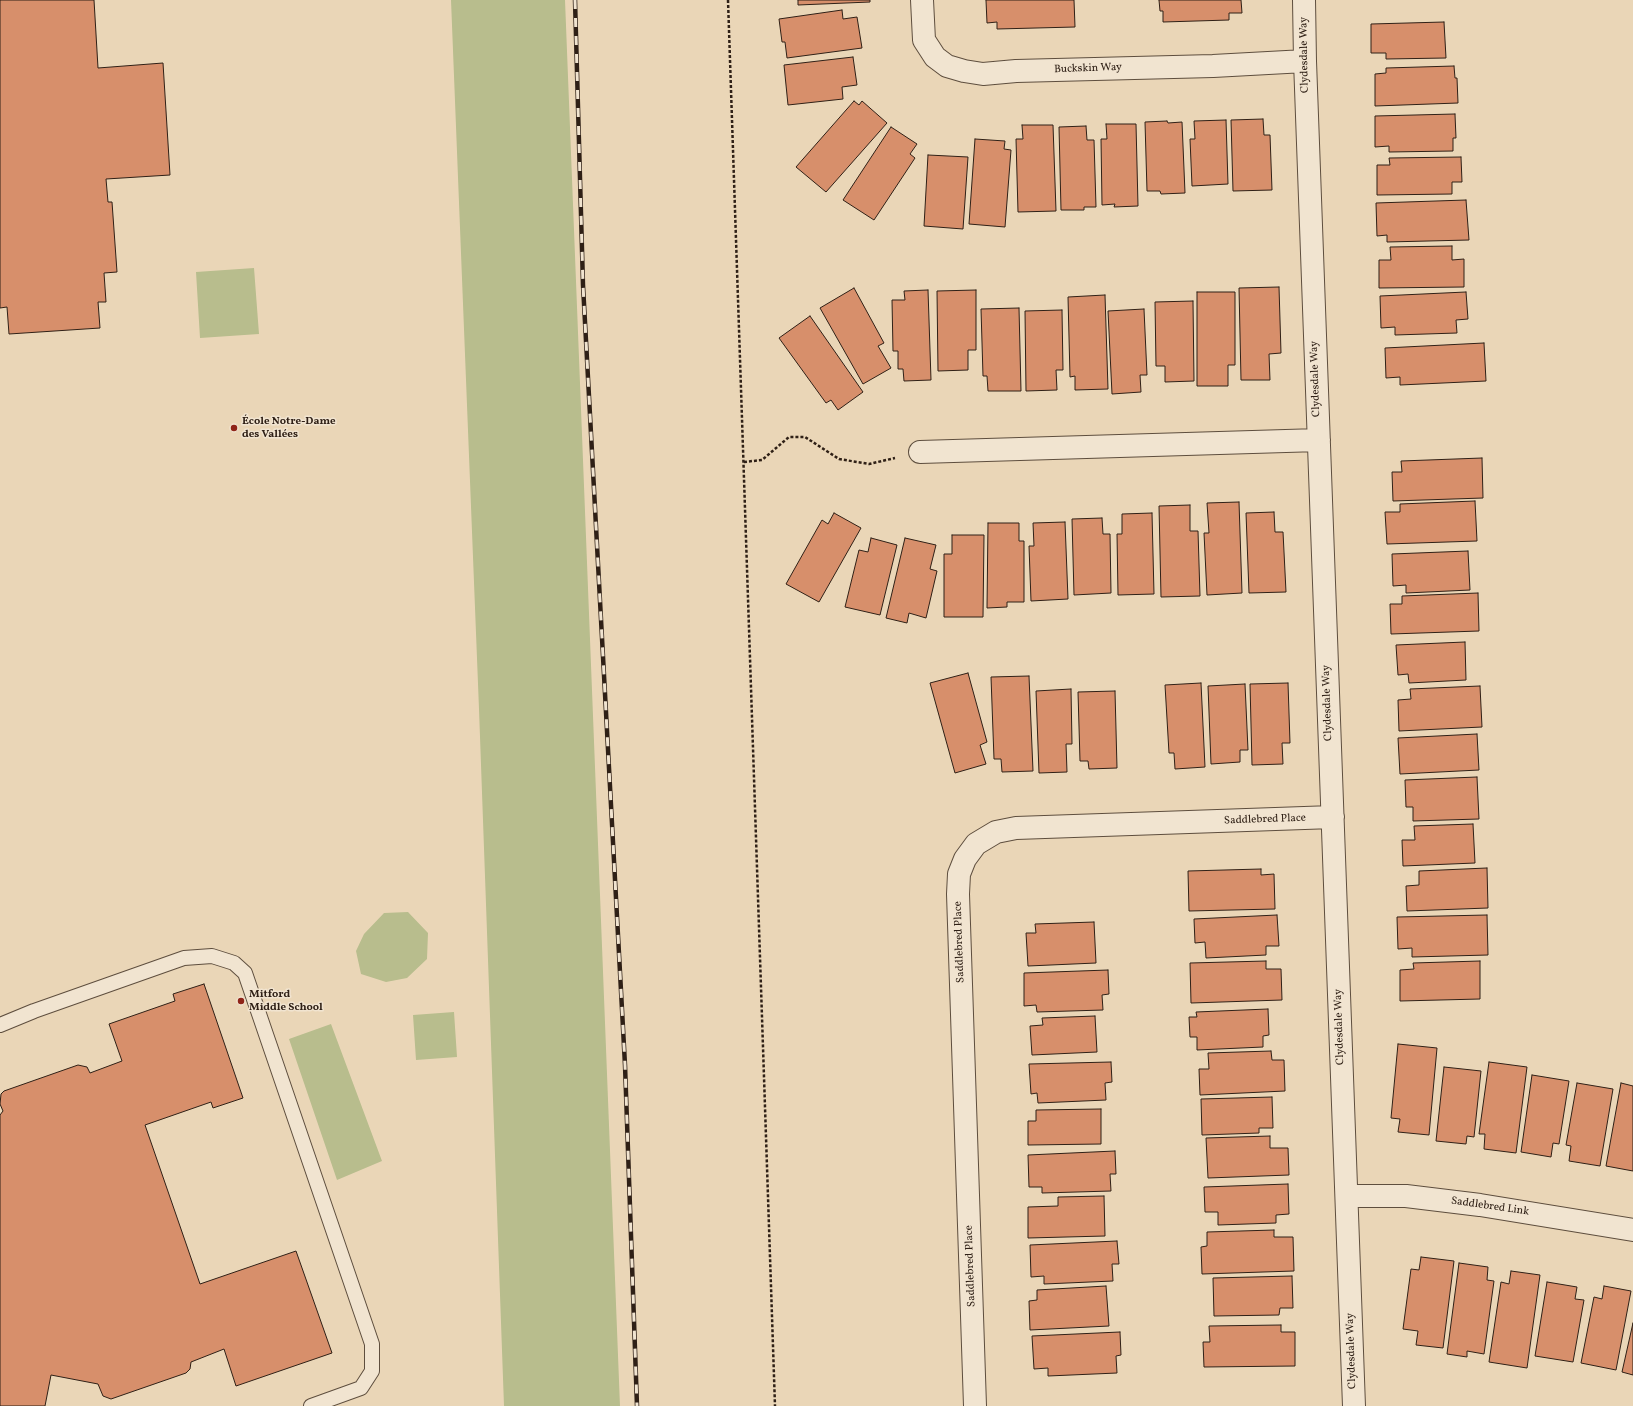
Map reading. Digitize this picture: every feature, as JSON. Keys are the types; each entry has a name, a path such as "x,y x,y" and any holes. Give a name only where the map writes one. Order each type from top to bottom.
{"street":[{"name":"Buckskin Way","path":"922,0 924,40 931,51 935,57 947,66 970,72 983,74 1016,71 1213,66 1305,61"},
{"name":"Clydesdale Way","path":"1304,0 1354,1406"},
{"path":"920,452 1319,440"},
{"name":"Saddlebred Place","path":"975,1406 958,894 959,874 964,859 976,844 996,832 1016,828 1333,817"},
{"name":"Saddlebred Link","path":"1346,1196 1406,1196 1487,1206 1633,1230"}],"lane":[{"path":"0,1025 34,1011 184,958 212,956 234,963 245,973 372,1344 372,1371 361,1388 311,1406"}],"path":[{"path":"728,0 775,1406"},
{"path":"744,462 762,460 789,437 805,436 839,459 869,464 920,452"}],"green space":[{"path":"451,0 565,0 620,1406 504,1406 479,709"},
{"path":"254,268 259,334 200,338 196,272"},
{"path":"408,912 428,933 427,959 407,978 386,982 361,974 356,951 364,934 384,913"},
{"path":"454,1012 457,1057 416,1060 413,1015"},
{"path":"331,1024 382,1161 337,1180 289,1039"}],"building":[{"path":"0,0 94,0 98,68 163,63 170,175 106,179 108,202 112,202 117,272 104,273 106,302 98,302 100,328 9,334 7,307 0,308"},
{"path":"798,0 870,0 870,2 798,5"},
{"path":"986,0 1074,0 1075,27 997,29 997,22 987,23"},
{"path":"1159,0 1241,0 1242,13 1229,13 1229,20 1163,22 1163,11 1160,11"},
{"path":"842,10 843,19 857,17 862,48 787,58 785,42 782,42 779,19"},
{"path":"1444,22 1446,58 1386,59 1386,53 1371,53 1371,24"},
{"path":"853,57 857,85 842,87 843,99 788,105 784,65"},
{"path":"1454,66 1455,78 1457,78 1458,103 1375,106 1375,74 1386,73 1386,68"},
{"path":"854,101 859,105 862,101 887,123 826,192 796,167"},
{"path":"1455,114 1456,138 1453,138 1453,151 1389,152 1389,146 1375,147 1375,116"},
{"path":"1263,119 1264,135 1270,135 1272,190 1233,191 1231,120"},
{"path":"1226,120 1228,184 1192,186 1190,139 1195,139 1194,121"},
{"path":"1167,121 1168,123 1182,122 1185,193 1161,194 1160,191 1147,191 1145,122"},
{"path":"1106,124 1136,124 1138,206 1114,207 1115,204 1102,205 1101,139 1107,139"},
{"path":"1022,125 1053,125 1056,211 1018,212 1016,139 1023,139"},
{"path":"1086,126 1087,140 1094,140 1096,207 1084,207 1084,210 1061,210 1059,127"},
{"path":"891,127 917,144 910,154 915,158 874,220 843,200"},
{"path":"975,139 1005,141 1004,149 1011,150 1005,227 969,224"},
{"path":"928,155 968,157 963,229 924,226"},
{"path":"1461,157 1462,182 1452,182 1452,194 1377,195 1377,165 1390,165 1389,158"},
{"path":"1466,200 1469,240 1387,242 1387,235 1377,236 1376,203"},
{"path":"1452,246 1452,260 1464,259 1464,287 1379,288 1379,260 1391,260 1390,247"},
{"path":"1279,287 1281,353 1269,354 1270,380 1241,380 1239,288"},
{"path":"854,288 884,343 878,346 891,368 863,384 820,308"},
{"path":"928,290 931,380 904,381 903,369 898,369 898,351 893,351 892,300 905,300 904,291"},
{"path":"976,290 976,350 968,350 968,370 938,371 937,291"},
{"path":"1197,292 1235,292 1235,365 1228,365 1228,386 1197,386"},
{"path":"1466,292 1468,319 1456,320 1457,333 1395,335 1395,327 1381,328 1380,296"},
{"path":"1105,295 1108,389 1075,390 1075,376 1070,377 1068,297"},
{"path":"1193,301 1194,381 1165,382 1165,366 1156,366 1155,302"},
{"path":"1019,308 1021,391 988,391 987,376 983,376 981,309"},
{"path":"1144,309 1147,375 1140,375 1141,392 1112,394 1108,311"},
{"path":"1062,310 1063,370 1056,370 1057,390 1026,391 1025,311"},
{"path":"810,316 863,392 838,410 831,400 826,403 779,338"},
{"path":"1484,343 1486,381 1400,385 1400,377 1386,378 1385,348"},
{"path":"1482,458 1483,498 1393,501 1392,472 1402,472 1401,461"},
{"path":"1475,501 1477,541 1387,544 1385,512 1400,512 1400,504"},
{"path":"1239,502 1242,593 1207,595 1204,533 1209,533 1207,503"},
{"path":"1190,505 1190,531 1198,531 1200,596 1161,597 1159,506"},
{"path":"1274,512 1275,532 1283,532 1286,592 1249,593 1246,513"},
{"path":"834,513 861,528 819,602 786,584 822,520 828,524"},
{"path":"1152,513 1154,594 1118,595 1117,534 1122,534 1122,514"},
{"path":"1102,518 1103,534 1110,534 1111,593 1074,595 1072,519"},
{"path":"1065,522 1068,599 1031,601 1029,546 1034,546 1033,523"},
{"path":"988,523 1019,523 1019,541 1024,541 1024,602 1007,602 1007,607 987,608"},
{"path":"952,535 984,535 983,617 944,617 944,554 952,554"},
{"path":"871,538 897,545 880,615 845,607 859,550 868,552"},
{"path":"905,538 936,545 930,569 937,571 926,618 909,613 907,623 886,618"},
{"path":"1468,551 1470,590 1406,593 1406,585 1393,586 1392,554"},
{"path":"1478,593 1479,631 1391,634 1390,604 1402,604 1402,596"},
{"path":"1465,642 1466,680 1409,683 1408,674 1398,675 1396,645"},
{"path":"968,673 987,742 980,745 986,764 955,773 930,683"},
{"path":"1029,676 1033,771 1002,772 1001,759 994,759 991,677"},
{"path":"1201,683 1205,767 1175,769 1174,753 1169,753 1165,685"},
{"path":"1288,683 1290,743 1282,743 1283,764 1252,765 1250,684"},
{"path":"1245,684 1248,750 1240,750 1240,762 1211,764 1208,686"},
{"path":"1480,686 1482,727 1399,731 1398,700 1411,699 1410,689"},
{"path":"1071,689 1072,744 1066,744 1067,772 1039,773 1036,691"},
{"path":"1115,691 1117,768 1089,769 1088,761 1080,761 1078,692"},
{"path":"1477,734 1479,770 1400,774 1398,738"},
{"path":"1477,777 1479,819 1413,821 1413,807 1406,807 1405,780"},
{"path":"1473,824 1475,863 1403,866 1402,840 1415,840 1414,826"},
{"path":"1487,868 1488,908 1407,911 1406,886 1419,885 1419,871"},
{"path":"1261,869 1261,875 1274,874 1275,909 1189,911 1188,871"},
{"path":"1277,915 1279,946 1266,946 1266,955 1206,958 1205,942 1195,943 1194,919"},
{"path":"1487,915 1488,955 1412,957 1412,948 1398,949 1397,917"},
{"path":"1094,922 1096,963 1028,966 1026,933 1036,933 1035,924"},
{"path":"1266,961 1266,969 1281,969 1282,1000 1191,1003 1190,963"},
{"path":"1480,961 1480,999 1400,1001 1400,970 1414,969 1413,963"},
{"path":"1108,970 1109,994 1102,995 1103,1010 1037,1012 1036,1005 1024,1006 1024,973"},
{"path":"204,984 243,1098 213,1108 211,1102 145,1125 200,1284 296,1251 332,1353 236,1386 224,1349 191,1362 190,1369 186,1373 111,1399 103,1396 98,1384 51,1375 45,1406 0,1406 0,1115 3,1111 0,1104 1,1094 4,1091 78,1065 87,1067 90,1073 122,1061 109,1024 175,1001 173,994"},
{"path":"1268,1009 1269,1035 1263,1036 1263,1047 1197,1050 1197,1037 1190,1037 1189,1017 1197,1017 1196,1012"},
{"path":"1095,1016 1097,1052 1032,1055 1030,1026 1043,1025 1042,1018"},
{"path":"1398,1044 1437,1048 1429,1135 1398,1132 1400,1119 1391,1118"},
{"path":"1271,1051 1272,1060 1284,1060 1285,1091 1200,1095 1199,1069 1209,1069 1208,1053"},
{"path":"1111,1062 1112,1082 1105,1083 1106,1100 1038,1103 1037,1093 1031,1094 1029,1064"},
{"path":"1489,1062 1527,1067 1516,1153 1484,1149 1485,1134 1479,1134"},
{"path":"1444,1067 1481,1071 1474,1137 1467,1136 1466,1144 1436,1141"},
{"path":"1532,1075 1569,1081 1559,1144 1553,1143 1551,1157 1521,1152"},
{"path":"1577,1083 1613,1089 1600,1166 1569,1161 1571,1146 1566,1145"},
{"path":"1621,1083 1633,1086 1633,1171 1606,1166"},
{"path":"1272,1097 1273,1128 1259,1128 1259,1133 1202,1135 1201,1099"},
{"path":"1101,1109 1101,1144 1028,1145 1028,1121 1036,1121 1036,1110"},
{"path":"1270,1136 1270,1148 1288,1148 1289,1175 1208,1178 1206,1138"},
{"path":"1115,1151 1116,1174 1110,1174 1111,1191 1042,1193 1042,1187 1029,1187 1028,1155"},
{"path":"1288,1184 1289,1214 1276,1215 1276,1223 1218,1225 1218,1212 1205,1212 1204,1187"},
{"path":"1104,1196 1105,1236 1028,1238 1028,1207 1058,1206 1058,1197"},
{"path":"1274,1230 1274,1237 1293,1237 1294,1271 1202,1274 1201,1247 1207,1246 1207,1232"},
{"path":"1117,1241 1119,1264 1112,1264 1113,1281 1044,1284 1044,1276 1031,1277 1030,1245"},
{"path":"1421,1257 1454,1261 1443,1348 1416,1345 1418,1331 1403,1329 1411,1269 1419,1270"},
{"path":"1459,1263 1488,1267 1487,1280 1494,1281 1484,1354 1467,1351 1467,1357 1447,1354"},
{"path":"1511,1271 1540,1275 1527,1368 1489,1362 1501,1282 1509,1284"},
{"path":"1292,1276 1293,1308 1280,1308 1279,1315 1214,1316 1213,1278"},
{"path":"1547,1282 1577,1287 1575,1299 1584,1300 1573,1362 1535,1356"},
{"path":"1106,1286 1109,1326 1030,1330 1029,1301 1037,1300 1037,1290"},
{"path":"1604,1286 1631,1291 1616,1370 1581,1363 1594,1297 1602,1299"},
{"path":"1633,1323 1633,1375 1622,1372"},
{"path":"1281,1325 1281,1332 1295,1332 1295,1366 1204,1367 1203,1342 1210,1342 1209,1326"},
{"path":"1120,1332 1121,1355 1116,1356 1117,1373 1048,1376 1048,1368 1034,1369 1032,1336"}],"railway":[{"path":"575,0 583,285 625,1065 637,1406"}],"place":[{"name":"École Notre-Dame des Vallées","path":"234,428"},
{"name":"Mitford Middle School","path":"241,1001"}]}
